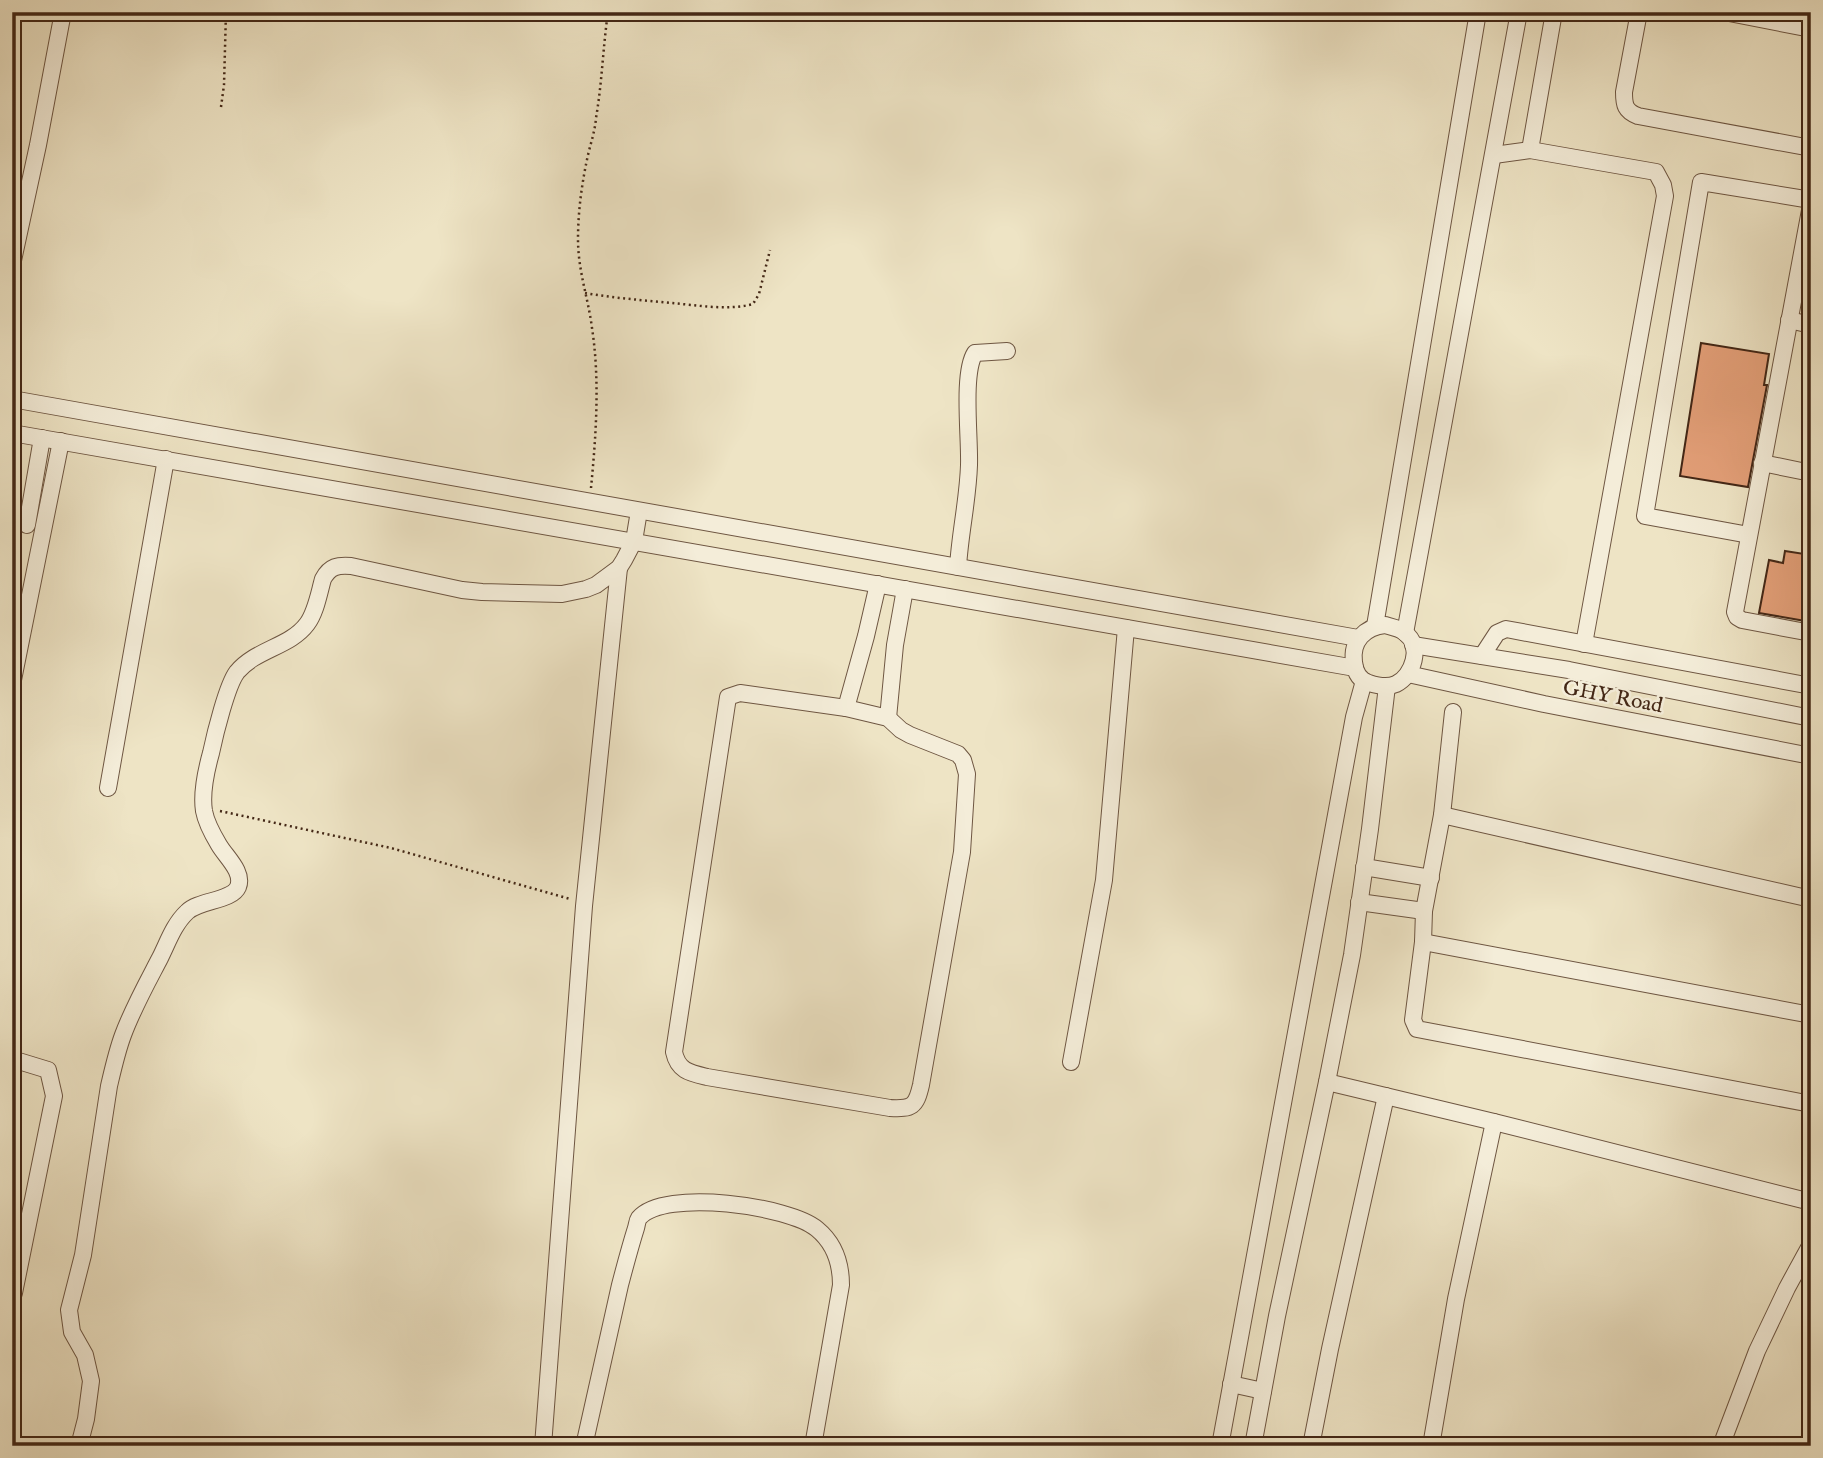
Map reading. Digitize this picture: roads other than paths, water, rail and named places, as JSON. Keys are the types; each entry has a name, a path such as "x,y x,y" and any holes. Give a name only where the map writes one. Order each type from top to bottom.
{"street":[{"path":"12,265 63,12"},
{"path":"1375,626 1478,12"},
{"path":"12,433 1126,628 1359,675 1378,686 1387,686 1397,683 1408,674 1414,660 1409,639 1520,12"},
{"path":"1530,150 1553,12"},
{"path":"1639,12 1624,92 1625,105 1630,113 1811,148"},
{"path":"1724,12 1811,29"},
{"path":"1494,155 1530,150 1656,172 1664,185 1665,195 1584,644"},
{"path":"1749,535 1646,516 1701,182 1811,200"},
{"path":"1811,205 1803,282 1788,320 1736,615 1742,620 1811,633"},
{"path":"1788,320 1811,324"},
{"path":"958,567 969,466 967,419 970,363 975,353 1007,351"},
{"path":"12,399 1358,638"},
{"path":"42,438 19,524 44,527"},
{"path":"12,685 61,441"},
{"path":"108,788 166,459"},
{"path":"1762,463 1811,472"},
{"path":"543,1446 583,906 619,568 634,541 639,511"},
{"path":"79,1446 91,1381 85,1355 72,1332 69,1310 83,1255 115,1059 141,995 183,915 198,904 229,895 239,886 238,873 218,844 206,817 203,793 210,755 229,688 236,673 247,663 306,626 323,579 332,567 351,566 472,591 533,594 562,594 586,589 619,568"},
{"path":"846,708 878,584"},
{"path":"888,718 895,645 905,589"},
{"path":"1220,1446 1353,724 1359,675 1353,658 1354,648 1358,638 1375,626 1385,625 1409,639"},
{"path":"1071,1062 1104,880 1126,628"},
{"path":"1482,656 1497,633 1506,629 1811,686"},
{"name":"GHY Road","path":"1409,639 1482,656 1569,670 1811,718"},
{"name":"GHY Road","path":"1408,674 1544,704 1811,756"},
{"path":"1253,1446 1277,1316 1352,955 1387,686"},
{"path":"740,693 846,708 888,718 911,736 958,754 967,774 962,852 918,1097 909,1108 890,1108 685,1071 679,1066 674,1052 728,697 740,693"},
{"path":"1453,712 1442,815 1424,911 1423,942 1413,1020 1417,1028 1811,1104"},
{"path":"1442,815 1811,899"},
{"path":"1364,867 1431,878"},
{"path":"1359,902 1424,911"},
{"path":"1423,942 1811,1015"},
{"path":"12,1059 48,1070 54,1096 12,1294"},
{"path":"1327,1082 1811,1202"},
{"path":"1311,1446 1386,1096"},
{"path":"1432,1446 1456,1299 1494,1122"},
{"path":"584,1446 627,1255 639,1219 659,1206 698,1201 741,1205 802,1220 816,1228 829,1241 836,1254 841,1285 813,1446"},
{"path":"1721,1446 1757,1351 1811,1244"},
{"path":"1231,1384 1263,1391"}]}
